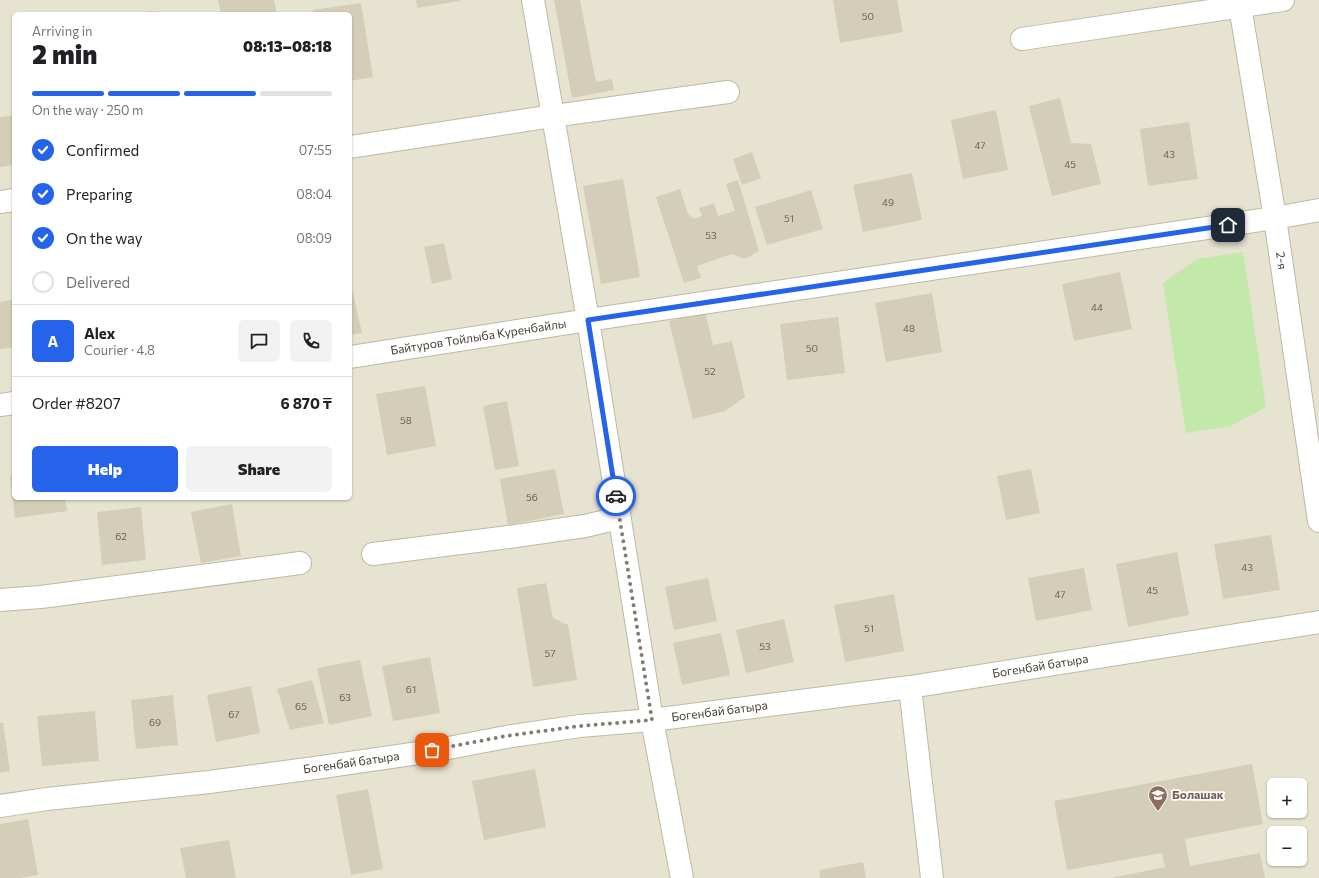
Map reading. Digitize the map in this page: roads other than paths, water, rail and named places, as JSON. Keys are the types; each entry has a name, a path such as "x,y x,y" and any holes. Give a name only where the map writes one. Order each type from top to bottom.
{"street":[{"path":"533,0 588,320 652,720 682,878"},
{"path":"1022,39 1240,4 1283,0"},
{"name":"2-я","path":"1240,4 1275,218 1319,521"},
{"path":"352,147 553,116 728,92"},
{"path":"0,202 12,200"},
{"name":"Байтуров Тойлыба Куренбайлы","path":"352,357 588,320 1275,218 1319,210"},
{"path":"0,404 12,403"},
{"path":"373,554 509,538 585,526 619,518"},
{"path":"0,600 57,595 300,563"},
{"name":"Богенбай батыра","path":"0,806 47,799 216,781 432,750 528,733 580,726 652,720 910,687 1319,622"},
{"path":"910,687 932,878"}],"place":[{"name":"Болашак","path":"1158,812"}]}
